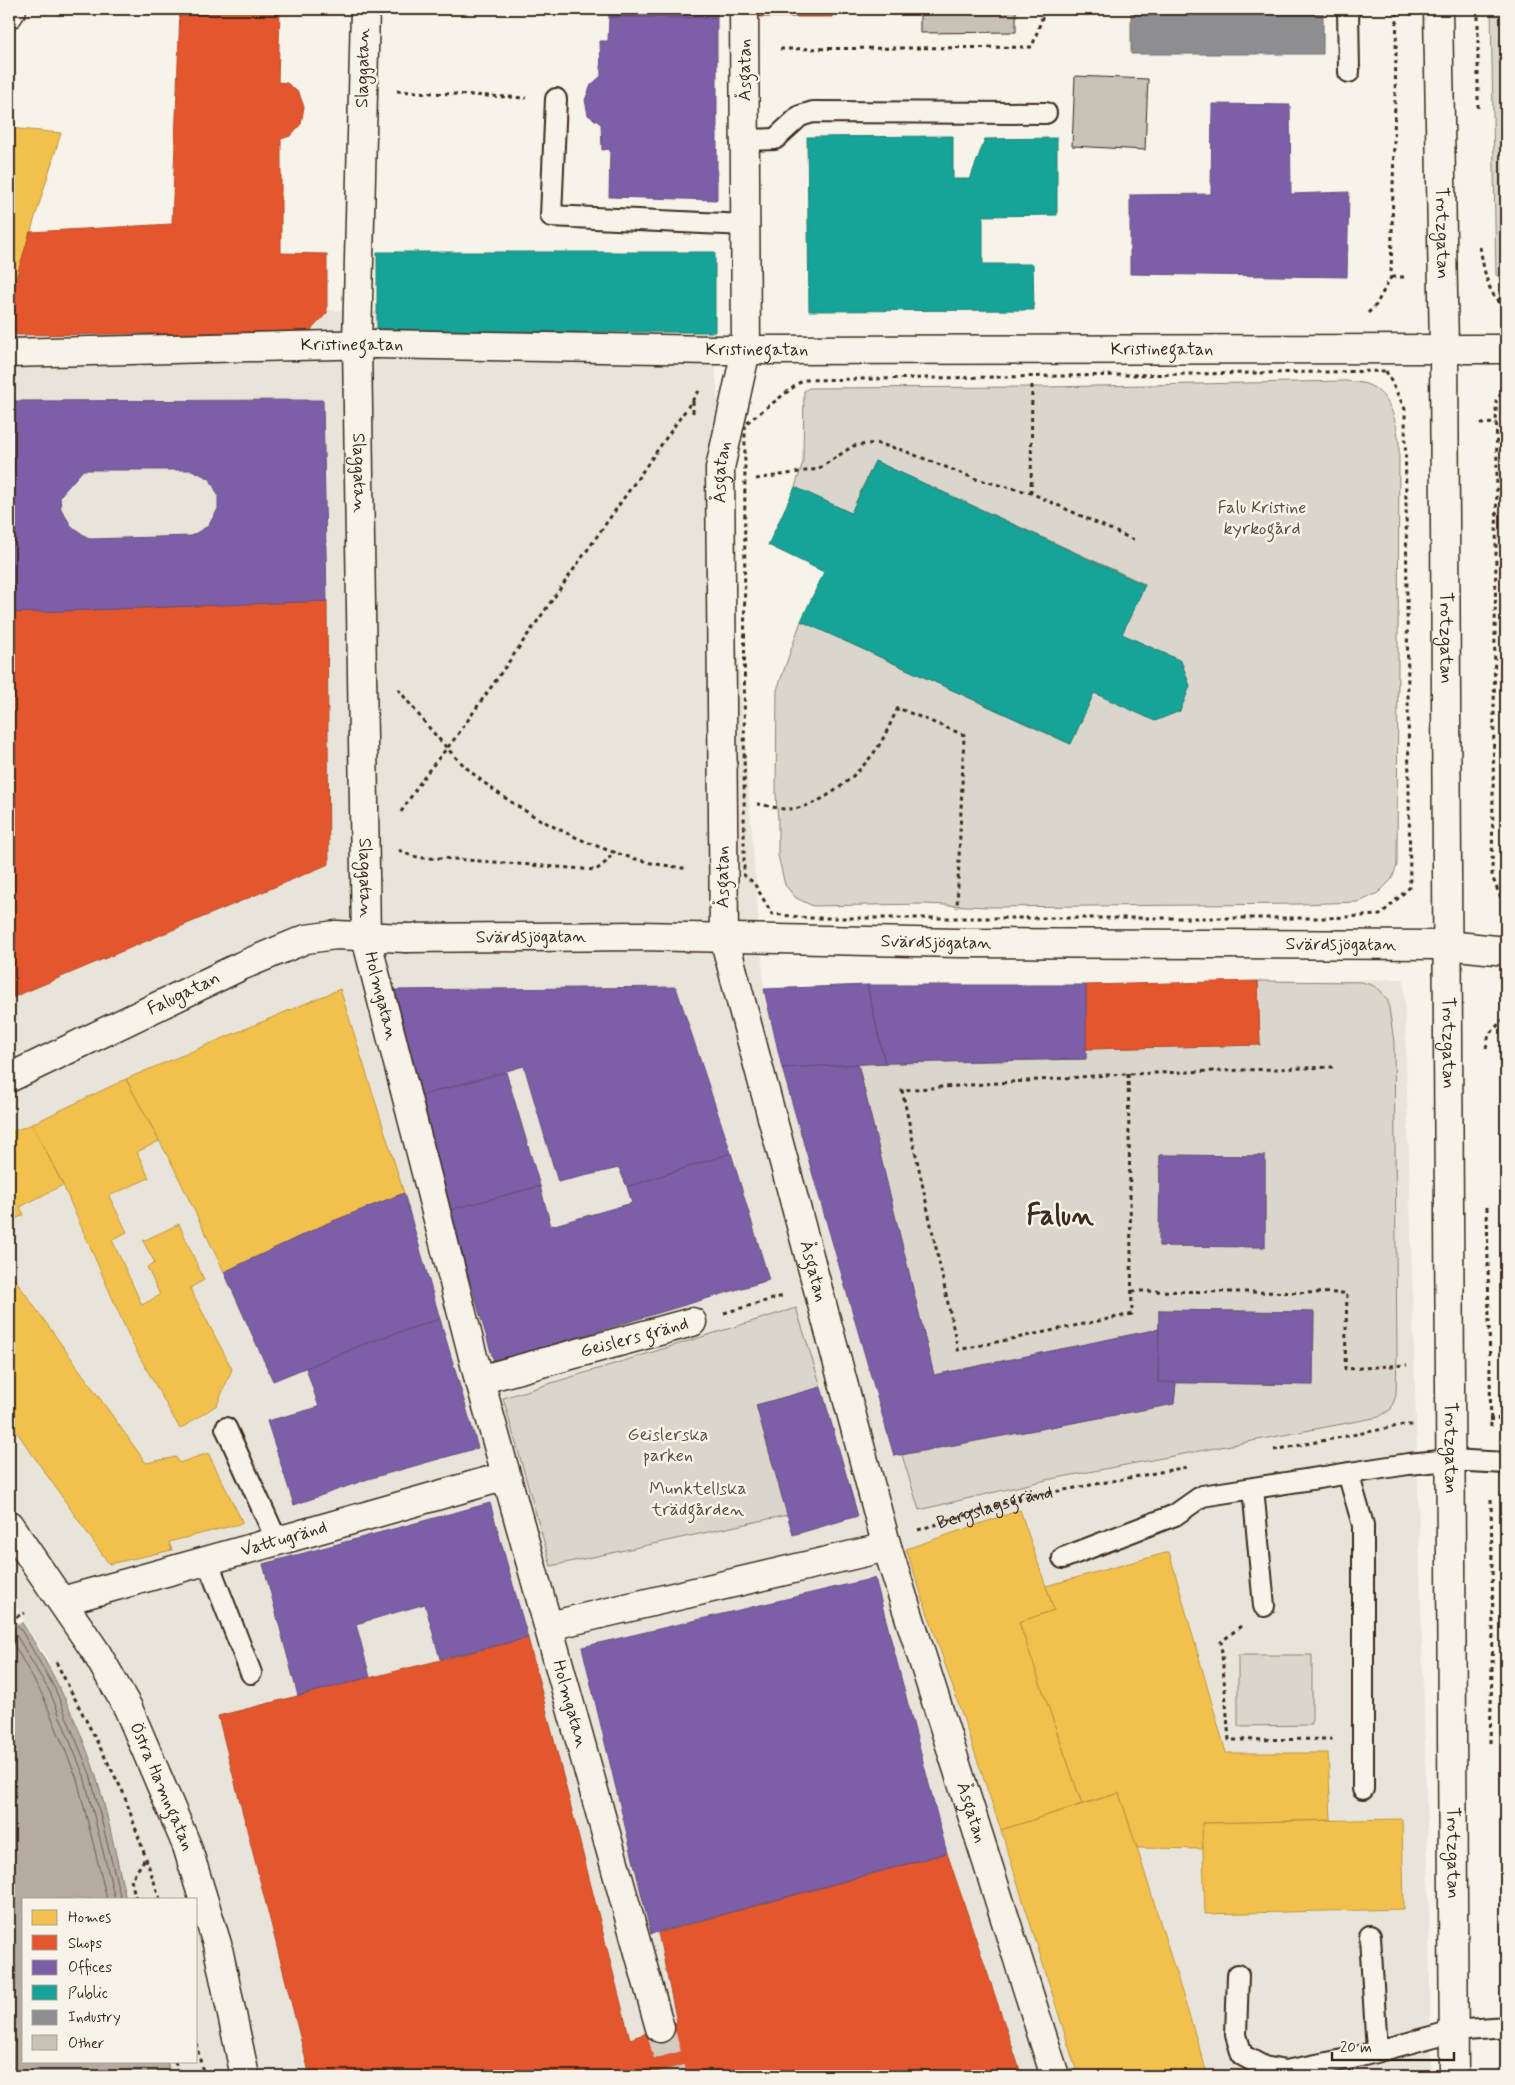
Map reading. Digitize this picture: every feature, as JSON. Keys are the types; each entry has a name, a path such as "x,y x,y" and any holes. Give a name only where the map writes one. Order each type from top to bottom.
{"street":[{"path":"9,14 12,9"},
{"name":"Slaggatan","path":"365,9 367,344 362,677 366,938"},
{"name":"Åsgatan","path":"744,9 746,350 720,468 724,938 887,1547 1052,2067"},
{"name":"Trotzgatan","path":"1438,9 1444,350 1454,2076"},
{"name":"Kristinegatan","path":"9,353 367,344 746,350 1506,349"},
{"name":"Svärdsjögatan","path":"366,938 640,936 724,938 957,931 1447,945 1506,952"},
{"name":"Falugatan","path":"9,1078 224,974 306,939 336,935 366,938"},
{"name":"Holmgatan","path":"366,938 479,1380 660,2028"},
{"name":"Åsgatan","path":"724,938 887,1547"},
{"name":"Geislers gränd","path":"479,1380 680,1325"},
{"name":"Vattugränd","path":"62,1601 506,1476"},
{"name":"Östra Hamngatan","path":"9,1525 96,1652 128,1708 187,1846 217,1944 245,2076"},
{"path":"549,1626 887,1547"}],"lane":[{"path":"1348,9 1349,72"},
{"path":"556,99 551,216 746,225"},
{"path":"745,140 775,139 800,116 813,112 1046,113"},
{"path":"226,1428 277,1541"},
{"path":"1063,1558 1175,1515 1202,1496 1408,1464 1450,1460 1499,1463"},
{"path":"1348,1473 1363,1525 1363,1789"},
{"path":"1253,1488 1264,1606"},
{"path":"207,1560 251,1673"},
{"path":"1370,1936 1377,2051"},
{"path":"1238,1975 1236,2035 1242,2055 1264,2067 1285,2071 1353,2058 1453,2031 1506,2027"}],"path":[{"path":"745,50 1032,47 1045,9"},
{"path":"1365,316 1376,305 1391,277 1397,9"},
{"path":"1478,9 1478,115"},
{"path":"393,91 556,99"},
{"path":"1480,239 1487,282 1497,301 1506,309"},
{"path":"1497,301 1506,294"},
{"path":"1030,349 1032,376 1031,493"},
{"path":"1386,372 1405,409 1410,887 1380,915 1317,918 957,931 772,914 754,883 744,875 745,480 745,424 803,380 1386,372"},
{"path":"397,819 425,775 448,747 702,386"},
{"path":"1506,387 1496,401 1497,470 1492,876 1502,901 1506,902"},
{"path":"745,480 818,469 853,446 875,442 902,450 976,479 1031,493 1134,540"},
{"path":"362,677 387,675 419,716 476,776 531,815 589,842 643,861 723,876"},
{"path":"770,806 786,809 812,804 852,778 878,747 898,708 964,735 957,931"},
{"path":"392,846 410,856 429,859 441,858 596,870 615,852"},
{"path":"1484,1055 1489,1034 1506,1016"},
{"path":"1128,1074 1132,1314 958,1350 902,1090 1128,1074 1333,1067"},
{"path":"1487,1202 1491,1419 1499,1463 1492,1631 1490,1749"},
{"path":"680,1325 817,1287"},
{"path":"1132,1290 1347,1293 1344,1369 1407,1365"},
{"path":"1491,1419 1506,1417"},
{"path":"1270,1451 1404,1425 1449,1426"},
{"name":"Bergslagsgränd","path":"887,1547 922,1528 1021,1498 1193,1466"},
{"path":"23,1605 28,1612"},
{"path":"1264,1606 1221,1642 1229,1740 1363,1739"},
{"path":"9,1620 22,1614"},
{"path":"56,1661 122,1792 160,1898"},
{"path":"136,1898 131,1880 146,1857"},
{"path":"198,2051 204,2076"},
{"path":"175,2062 179,2076"}],"shaded area":[{"path":"9,309 328,310 712,325 764,988 867,985 1086,985 1404,979 1429,1899 1431,2076 167,2076 164,2062 198,2062 198,1898 127,1898 46,1656 9,1600"}],"green space":[{"path":"1491,9 1506,9 1506,282 1496,275"},
{"name":"Falu Kristine kyrkogård","path":"1346,381 1366,384 1381,394 1394,417 1399,444 1397,865 1392,879 1378,893 1359,902 989,907 923,904 813,906 796,898 785,885 778,855 776,796 777,690 801,621 1070,744 1094,693 1180,711 1190,686 1181,661 1122,634 1145,584 875,461 851,513 795,487 803,462 804,391 809,388 1048,387"},
{"path":"1258,981 1361,982 1372,985 1380,990 1388,1001 1394,1042 1397,1353 1396,1395 1391,1409 1379,1417 1046,1480 919,1510 902,1455 1174,1404 1176,1383 1313,1385 1314,1312 1159,1310 1159,1329 934,1375 858,1064 1086,1059 1086,1049 1260,1045","holes":["1160,1155 1265,1156 1265,1247 1159,1246"]},
{"name":"Geislerska parken","path":"796,1308 821,1387 756,1405 787,1515 551,1566 503,1398"},
{"path":"1238,1655 1312,1655 1312,1725 1238,1726"}],"water":[{"path":"9,1603 47,1664 78,1728 95,1773 104,1804 126,1898 22,1898 22,2062 167,2062 171,2076 9,2076"}],"pier":[{"path":"13,1604 24,1621 9,1629 9,1606"}],"building: Homes":[{"path":"9,128 61,133 9,302"},
{"path":"1504,419 1506,419 1506,489"},
{"path":"340,989 404,1193 328,1223 224,1272 173,1166 126,1079"},
{"path":"126,1079 159,1141 137,1152 149,1178 109,1196 127,1232 112,1240 142,1305 160,1295 147,1267 155,1263 143,1241 179,1224 204,1280 190,1288 232,1369 217,1405 180,1429 132,1343 63,1185 32,1124"},
{"path":"32,1124 63,1185 20,1207 24,1215 9,1222 9,1133"},
{"path":"9,1271 146,1463 176,1457 179,1463 208,1453 243,1523 169,1542 172,1550 109,1564 9,1421"},
{"path":"1020,1510 1054,1610 1019,1622 1082,1804 1001,1830 906,1549"},
{"path":"1169,1552 1226,1753 1328,1753 1331,1820 1202,1823 1203,1849 1137,1848 1119,1793 1082,1804 1019,1622 1054,1610 1046,1586"},
{"path":"1119,1793 1208,2076 1078,2076 1001,1830"},
{"path":"1402,1819 1404,1909 1205,1914 1202,1823"}],"building: Shops":[{"path":"180,9 280,9 278,82 287,83 299,93 304,107 301,124 290,136 281,139 281,253 327,254 327,313 309,332 9,335 9,302 30,232 172,224"},
{"path":"758,9 832,9 832,17 758,17"},
{"path":"327,601 329,864 9,999 9,613"},
{"path":"1258,981 1260,1045 1086,1049 1086,985"},
{"path":"528,1638 630,2039 677,2022 658,1933 947,1853 1022,2076 310,2076 218,1716"}],"building: Offices":[{"path":"608,9 717,9 717,18 609,17"},
{"path":"609,17 717,18 717,200 609,197 610,149 602,150 601,124 588,115 585,100 591,85 601,76 600,41 608,41"},
{"path":"1212,104 1290,105 1291,194 1349,192 1347,277 1130,274 1130,195 1211,194"},
{"path":"323,400 327,601 9,613 9,401","holes":["83,470 192,470 210,479 218,495 218,509 208,526 191,536 90,539 72,527 61,509 60,496"]},
{"path":"867,985 885,1063 782,1068 764,989"},
{"path":"867,985 1086,985 1086,1059 885,1063"},
{"path":"676,987 731,1153 627,1187 619,1168 558,1182 524,1066 419,1096 392,990"},
{"path":"858,1064 934,1375 1159,1329 1158,1382 1176,1383 1174,1404 894,1456 782,1068"},
{"path":"506,1072 540,1186 449,1210 419,1096"},
{"path":"731,1153 769,1280 494,1362 449,1210 540,1186 551,1226 632,1203 627,1187"},
{"path":"1160,1155 1265,1156 1265,1247 1159,1246"},
{"path":"404,1193 440,1319 372,1341 273,1381 224,1272 328,1223"},
{"path":"1159,1310 1314,1312 1313,1385 1158,1382"},
{"path":"440,1319 478,1448 368,1479 294,1505 267,1421 319,1407 306,1368 372,1341"},
{"path":"821,1387 858,1516 793,1535 756,1405"},
{"path":"490,1503 528,1638 440,1659 425,1604 356,1624 370,1677 298,1696 263,1564"},
{"path":"875,1578 947,1853 651,1934 582,1647"}],"building: Public":[{"path":"953,136 953,179 970,179 985,139 1057,138 1057,215 983,216 983,264 1033,264 1034,310 809,311 807,137"},
{"path":"377,252 715,252 715,332 377,332"},
{"path":"875,461 1145,585 1122,634 1181,661 1190,686 1180,711 1155,721 1094,693 1071,744 801,621 824,572 768,545 795,487 851,513"}],"building: Industry":[{"path":"1131,12 1323,12 1323,54 1131,54"}],"building: Other":[{"path":"920,9 1016,9 1016,32 920,33"},
{"path":"1075,76 1148,79 1145,150 1072,146"}],"tunnel":[{"path":"660,2028 673,2076"}],"district":[{"name":"Falun","path":"1060,1216"}],"park label":[{"name":"Munktellska trädgården","path":"698,1499"}]}
